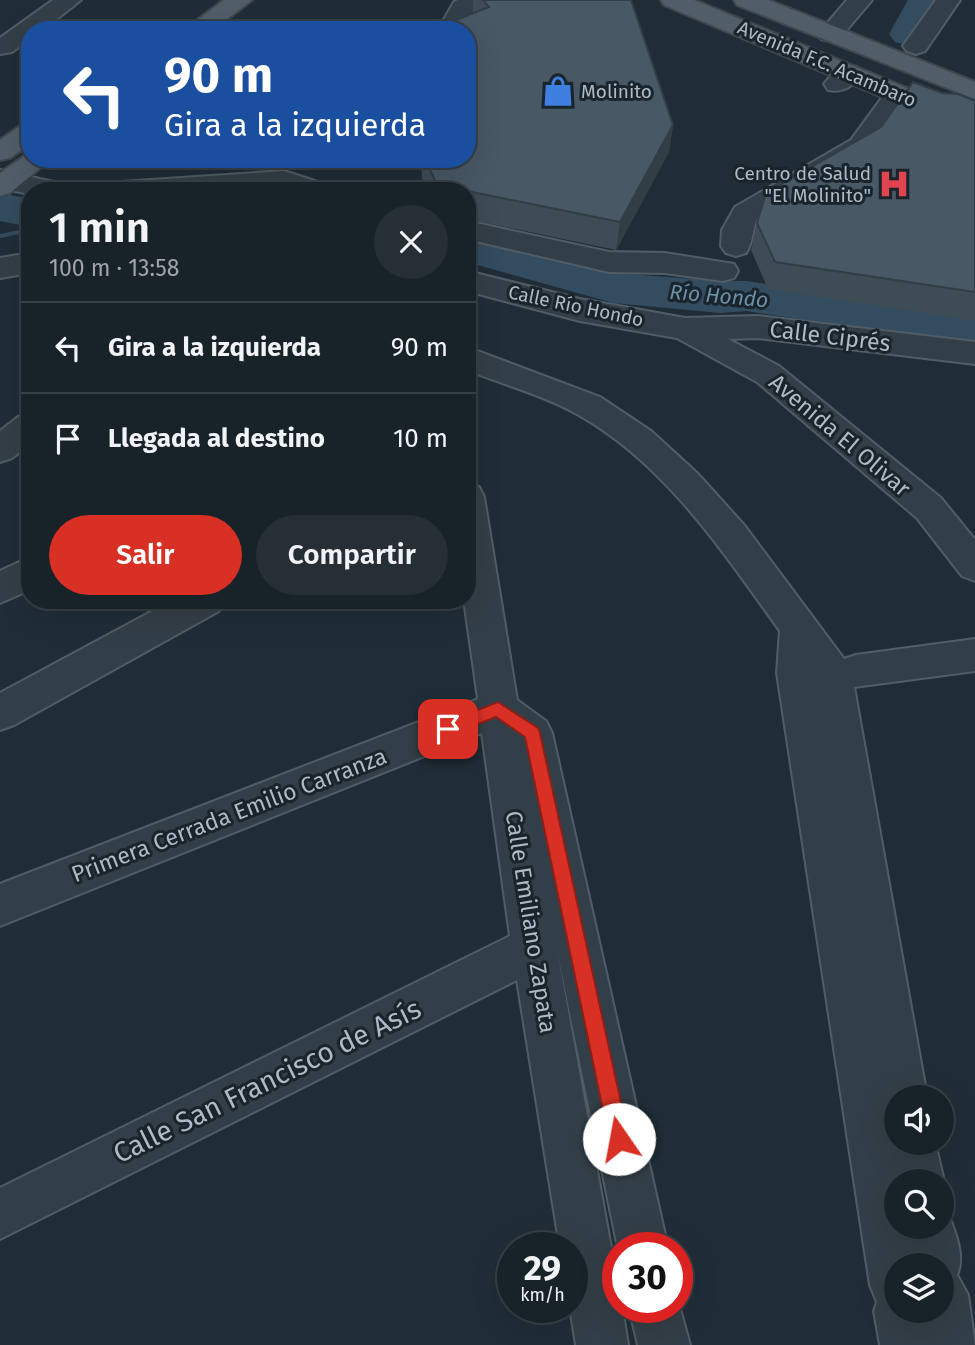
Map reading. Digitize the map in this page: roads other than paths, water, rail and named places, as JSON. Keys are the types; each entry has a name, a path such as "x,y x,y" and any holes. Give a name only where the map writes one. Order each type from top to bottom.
{"main road":[{"path":"189,21 218,0"},
{"path":"198,21 227,0"},
{"path":"209,21 240,0"},
{"path":"220,21 247,0"},
{"name":"Avenida F.C. Acambaro","path":"673,0 843,79 898,93 952,117"},
{"name":"Avenida F.C. Acambaro","path":"746,0 975,93"},
{"path":"0,152 21,138"},
{"path":"1,176 21,152"},
{"path":"1,176 21,156"},
{"path":"1,176 21,167"}],"street":[{"path":"40,21 69,0"},
{"path":"830,34 860,0"},
{"path":"916,46 947,0"},
{"path":"457,21 470,4"},
{"path":"3,47 21,34"},
{"path":"476,232 609,262 665,263 729,259 745,213 861,146 898,93"},
{"path":"952,117 975,93"},
{"path":"193,182 289,170 305,182"},
{"path":"1,176 23,182"},
{"path":"0,268 21,264"},
{"name":"Calle Río Hondo","path":"476,283 580,310 685,329"},
{"name":"Calle Ciprés","path":"685,329 758,327 975,353"},
{"name":"Avenida El Olivar","path":"685,329 768,374 929,508 975,566"},
{"path":"476,361 588,405 639,440 685,483 731,535 832,673 901,1085"},
{"path":"0,449 21,433"},
{"name":"Calle Emiliano Zapata","path":"476,559 534,948 602,1345"},
{"path":"0,588 21,577"},
{"path":"0,713 190,609"},
{"path":"799,631 796,673 891,1253"},
{"path":"856,671 975,655"},
{"path":"498,709 532,733 640,1232"},
{"name":"Primera Cerrada Emilio Carranza","path":"0,905 498,709"},
{"name":"Calle San Francisco de Asís","path":"0,1214 534,948"},
{"path":"659,1323 664,1345"},
{"path":"902,1323 906,1345"},
{"path":"947,1323 951,1345"}],"waterway":[{"path":"908,34 926,0"},
{"name":"Río Hondo","path":"0,207 21,211"},
{"path":"0,236 21,232"},
{"name":"Río Hondo","path":"476,250 613,288 721,297 746,296 975,329"}],"place":[{"name":"Molinito","path":"558,91"},
{"name":"Centro de Salud \"El Molinito\"","path":"894,184"}]}
